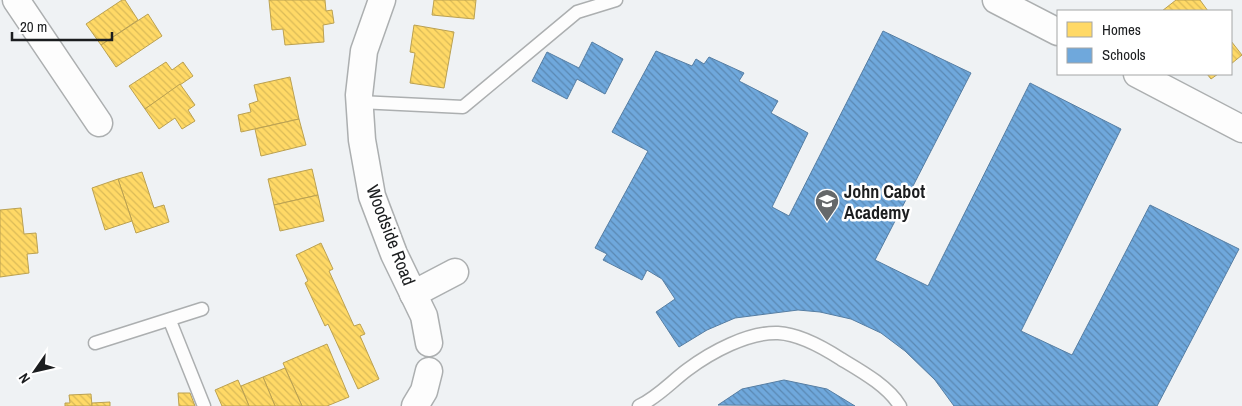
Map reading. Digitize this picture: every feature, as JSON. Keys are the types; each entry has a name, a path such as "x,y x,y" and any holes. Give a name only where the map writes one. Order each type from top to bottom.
{"street":[{"path":"16,0 99,123"},
{"name":"Woodside Road","path":"382,0 364,51 360,102 362,140 372,196 394,254 424,316 429,343"},
{"path":"996,0 1057,31"},
{"path":"1139,75 1242,129"},
{"name":"Woodside Road","path":"413,294 455,272"},
{"path":"415,406 424,391 429,370"}],"lane":[{"path":"360,102 463,107 577,12 616,0"},
{"path":"95,343 170,321 202,309"},
{"path":"170,321 204,406"},
{"path":"639,406 652,400 688,369 714,354 747,338 779,333 825,349 857,368 896,398 900,406"}],"building: Homes":[{"path":"122,0 125,0 138,20 101,45 86,24"},
{"path":"269,0 325,0 326,11 332,10 334,23 323,25 324,42 285,45 283,29 272,30"},
{"path":"434,0 476,0 474,19 432,15"},
{"path":"1176,0 1200,0 1207,10 1163,10"},
{"path":"148,14 162,36 116,67 101,45"},
{"path":"414,25 454,32 444,88 410,83 415,53 410,52"},
{"path":"1232,42 1242,55 1232,63"},
{"path":"166,62 172,70 183,62 193,76 145,109 129,86"},
{"path":"1208,75 1217,75 1211,79"},
{"path":"290,77 299,119 241,132 238,115 251,112 249,104 258,101 254,85"},
{"path":"180,84 195,105 188,110 195,121 182,129 175,118 159,129 145,109"},
{"path":"299,119 306,145 261,156 255,129"},
{"path":"312,169 318,195 274,205 268,179"},
{"path":"142,172 154,208 164,205 169,222 136,233 118,179"},
{"path":"118,179 132,221 105,230 92,188"},
{"path":"318,195 324,221 280,231 274,205"},
{"path":"21,208 24,234 36,233 38,253 27,254 29,273 0,277 0,210"},
{"path":"321,243 333,269 329,271 354,326 360,324 365,334 360,336 379,379 358,389 328,324 325,326 305,283 308,281 296,255"},
{"path":"327,344 349,397 327,406 302,406 283,363"},
{"path":"285,368 302,406 275,406 263,377"},
{"path":"263,377 275,406 249,406 241,386"},
{"path":"238,380 249,406 222,406 215,390"},
{"path":"178,393 190,393 195,406 179,406"},
{"path":"91,394 92,406 65,406 65,403 70,403 69,395"},
{"path":"110,402 110,406 92,406 92,403"}],"building: Schools":[{"path":"883,31 971,73 875,260 928,286 1030,83 1121,129 1021,331 1072,355 1150,205 1239,249 1157,406 954,406 935,380 905,351 881,333 851,319 820,312 798,310 735,318 707,330 679,347 656,312 675,299 662,279 647,270 642,280 603,260 607,254 595,248 648,151 612,132 656,51 692,66 696,59 704,64 709,57 744,73 739,81 778,101 771,113 808,133 772,207 789,216"},
{"path":"592,42 623,59 605,94 577,79 567,99 532,81 547,52 579,68"},
{"path":"784,380 827,389 855,406 718,405 742,389"}],"place":[{"name":"John Cabot Academy","path":"827,222"}]}
